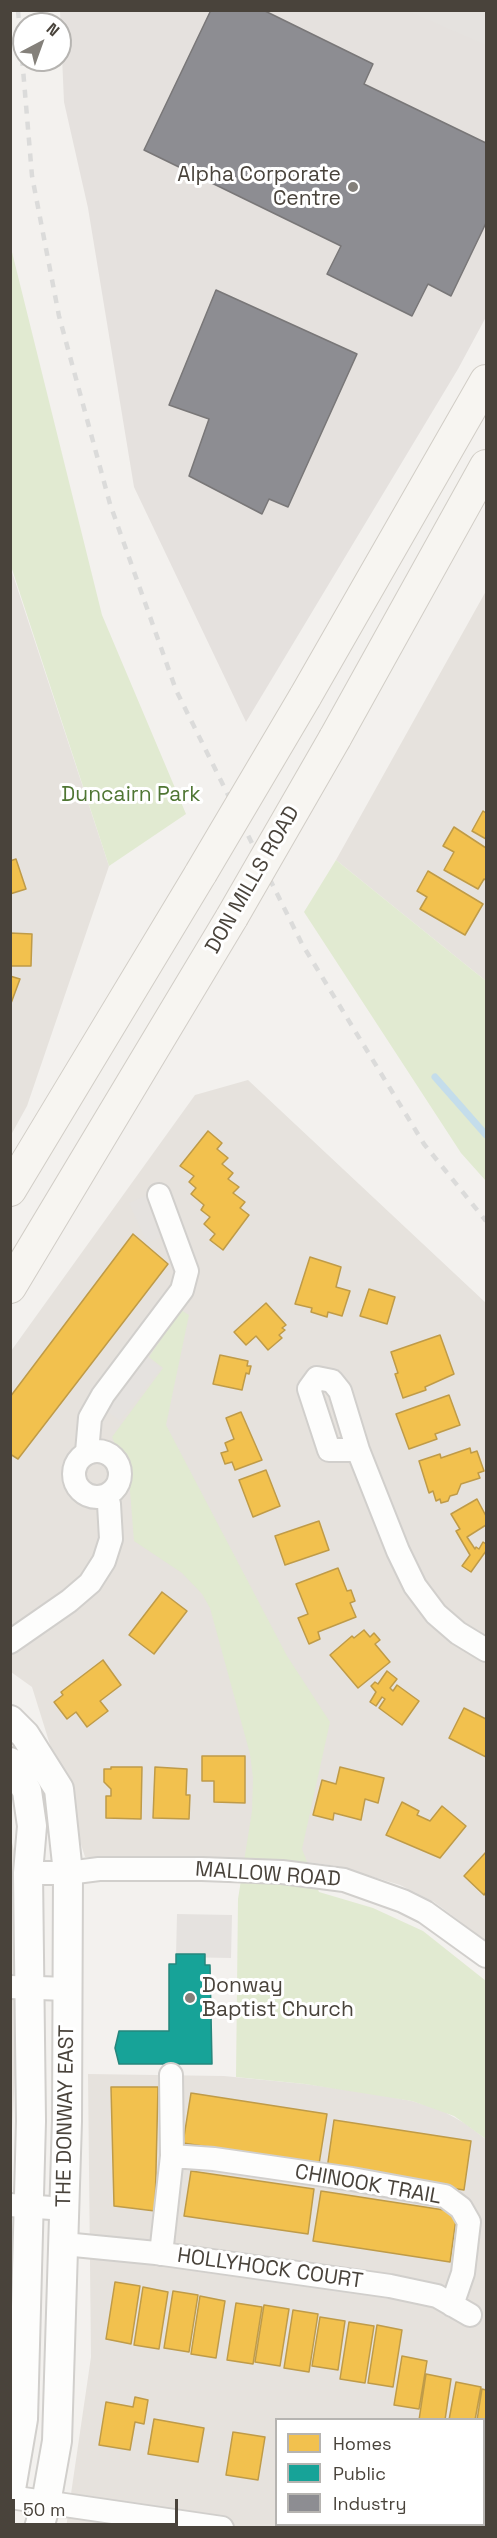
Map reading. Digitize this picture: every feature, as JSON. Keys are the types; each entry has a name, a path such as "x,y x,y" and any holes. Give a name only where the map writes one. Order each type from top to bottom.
{"main road":[{"path":"10,1190 305,697 486,381"},
{"name":"DON MILLS ROAD","path":"10,1287 232,917 335,738 486,466"}],"street":[{"path":"87,1452 90,1418 103,1395 182,1290 187,1270 159,1195"},
{"path":"358,1450 415,1586 436,1614 458,1634 486,1650"},
{"path":"87,1452 108,1454 118,1466 120,1478 117,1486 105,1496 89,1496 76,1486 73,1474 75,1466 87,1452"},
{"path":"10,1642 83,1589 105,1561 111,1539 109,1504 105,1496"},
{"name":"THE DONWAY EAST","path":"10,1720 26,1735 60,1789 68,1873 65,2209 57,2441 43,2515"},
{"name":"THE DONWAY EAST","path":"10,1762 27,1791 32,1826 20,1988 23,2419 10,2496"},
{"name":"MALLOW ROAD","path":"28,1873 68,1873 99,1869 259,1871 356,1882 425,1912 486,1956"},
{"path":"20,1988 67,1989"},
{"path":"161,2254 172,2156 171,2075"},
{"name":"CHINOOK TRAIL","path":"172,2156 214,2159 352,2179 445,2196 461,2208 469,2222 461,2310"},
{"path":"20,2206 65,2209"},
{"name":"HOLLYHOCK COURT","path":"64,2244 161,2254 390,2286 437,2296 461,2310"},
{"path":"10,2496 43,2515 222,2528"}],"shaded area":[{"path":"408,11 485,11 486,45"},
{"path":"486,11 486,317 458,369 246,722 134,487 88,208 64,102 63,72 72,72 72,12 60,12"},
{"path":"10,566 109,866 27,1106 11,1135"},
{"path":"486,591 486,981 336,860"},
{"path":"248,1080 486,1303 486,1941 434,1902 400,1885 337,1866 292,1860 85,1857 32,1687 11,1672 11,1351 195,1095"},
{"path":"147,1195 166,1235 147,1243 129,1203"},
{"path":"143,1354 161,1368 120,1421 103,1408"},
{"path":"11,1839 25,1891 11,2148"},
{"path":"177,1914 232,1915 231,1958 176,1957"},
{"path":"88,2074 224,2076 370,2093 412,2101 441,2110 486,2139 486,2527 66,2528 91,2357"}],"green space":[{"name":"Duncairn Park","path":"11,248 102,615 186,814 109,866 11,566"},
{"path":"336,860 486,981 486,1181 461,1153 304,912"},
{"path":"181,1310 189,1315 166,1425 287,1656 330,1722 302,1849 319,1892 373,1908 423,1931 486,1981 486,2139 454,2116 412,2101 305,2084 236,2077 238,1899 252,1811 253,1778 250,1754 210,1608 202,1594 182,1573 134,1541 129,1479 112,1437 163,1368 149,1357"}],"building: Homes":[{"path":"483,811 486,813 486,839 472,831"},
{"path":"454,827 486,848 486,880 484,879 478,889 444,870 454,852 443,846"},
{"path":"16,859 26,889 10,894 10,861"},
{"path":"428,871 483,904 465,935 420,909 427,897 417,891"},
{"path":"10,933 32,934 31,966 10,966"},
{"path":"10,976 20,979 10,1006"},
{"path":"208,1131 222,1143 217,1149 228,1158 222,1164 233,1173 228,1179 239,1187 233,1193 245,1202 240,1208 249,1215 223,1250 210,1240 215,1234 204,1224 210,1217 201,1210 204,1205 191,1194 196,1188 189,1182 194,1176 180,1166"},
{"path":"133,1234 168,1264 18,1459 10,1454 10,1397"},
{"path":"310,1257 341,1267 336,1287 350,1291 342,1316 328,1312 327,1317 311,1312 312,1308 295,1304"},
{"path":"369,1289 395,1297 387,1324 360,1316"},
{"path":"266,1303 286,1325 282,1328 285,1330 279,1335 282,1338 268,1350 256,1336 246,1345 234,1332"},
{"path":"440,1335 454,1374 425,1387 426,1390 403,1398 391,1352"},
{"path":"220,1355 248,1361 247,1366 251,1366 249,1374 246,1373 242,1390 213,1384"},
{"path":"449,1395 460,1425 435,1434 437,1439 409,1449 396,1414"},
{"path":"241,1412 262,1460 235,1470 232,1462 225,1464 221,1453 228,1451 225,1443 234,1439 226,1418"},
{"path":"470,1448 471,1453 477,1451 484,1471 478,1473 480,1478 461,1484 457,1494 450,1496 448,1501 441,1503 440,1499 436,1501 433,1491 429,1493 419,1461 440,1454 441,1458"},
{"path":"266,1470 280,1506 253,1517 239,1480"},
{"path":"477,1499 486,1516 486,1525 467,1537 475,1549 476,1547 479,1549 483,1542 486,1544 486,1551 471,1572 462,1566 470,1555 456,1531 460,1529 451,1514"},
{"path":"319,1521 329,1550 285,1565 275,1536"},
{"path":"338,1568 347,1591 351,1590 355,1601 350,1603 356,1617 318,1632 320,1639 309,1644 298,1618 308,1614 296,1584"},
{"path":"162,1592 187,1611 154,1654 129,1635"},
{"path":"364,1630 370,1637 374,1633 380,1640 375,1644 390,1662 358,1688 330,1655 352,1636 354,1638"},
{"path":"103,1660 121,1685 100,1701 108,1711 87,1727 76,1712 67,1719 54,1702 63,1695 61,1692"},
{"path":"387,1671 397,1679 390,1688 393,1691 397,1685 419,1701 402,1725 379,1708 385,1699 382,1697 376,1706 370,1702 376,1692 371,1686 375,1682 378,1684"},
{"path":"464,1708 486,1719 486,1757 449,1738"},
{"path":"202,1756 245,1756 245,1803 214,1802 214,1781 202,1781"},
{"path":"111,1767 142,1767 141,1819 106,1818 106,1796 111,1796 111,1789 104,1782 104,1769 111,1769"},
{"path":"155,1767 187,1769 186,1795 190,1795 189,1819 153,1818"},
{"path":"340,1767 384,1778 378,1803 365,1799 361,1820 334,1813 333,1820 313,1815 322,1780 336,1784"},
{"path":"402,1802 419,1811 417,1815 430,1821 442,1806 466,1826 440,1858 386,1835"},
{"path":"486,1852 486,1892 484,1895 464,1876"},
{"path":"111,2087 158,2087 155,2211 114,2206"},
{"path":"191,2093 327,2114 319,2164 183,2143"},
{"path":"334,2120 471,2141 464,2190 327,2169"},
{"path":"191,2171 314,2189 308,2234 184,2216"},
{"path":"321,2191 457,2212 450,2262 313,2241"},
{"path":"115,2282 140,2286 131,2344 106,2339"},
{"path":"143,2287 168,2292 159,2349 134,2345"},
{"path":"173,2291 198,2295 189,2352 164,2348"},
{"path":"200,2296 225,2301 216,2358 191,2354"},
{"path":"236,2303 262,2307 253,2364 227,2360"},
{"path":"264,2305 289,2309 280,2366 255,2362"},
{"path":"293,2310 318,2314 309,2372 284,2368"},
{"path":"320,2317 345,2321 338,2370 312,2366"},
{"path":"349,2322 374,2326 365,2383 340,2379"},
{"path":"377,2325 402,2330 393,2387 368,2383"},
{"path":"402,2356 427,2361 419,2409 394,2405"},
{"path":"426,2374 451,2379 445,2418 419,2418"},
{"path":"456,2382 481,2387 475,2418 449,2418"},
{"path":"482,2389 486,2390 486,2450 485,2418 477,2418"},
{"path":"135,2397 148,2400 144,2424 135,2422 130,2450 99,2445 106,2402 133,2407"},
{"path":"154,2419 204,2428 198,2462 148,2454"},
{"path":"233,2432 265,2437 258,2480 226,2475"},
{"path":"394,2526 426,2526 424,2528 395,2528"}],"building: Public":[{"name":"Donway Baptist Church","path":"176,1954 205,1954 205,1965 210,1965 212,2064 119,2064 115,2048 119,2031 169,2031 169,1964 176,1964"}],"building: Industry":[{"name":"Alpha Corporate Centre","path":"211,10 263,10 373,64 364,84 486,143 486,223 451,296 428,284 412,316 327,274 341,246 144,150"},
{"path":"216,290 357,354 288,507 269,499 262,514 189,476 209,419 169,405"}],"waterway":[{"path":"435,1077 486,1135"}],"railway":[{"path":"18,10 32,176 59,316 110,504 176,690 302,944 424,1144 486,1221"}],"place":[{"name":"Alpha Corporate Centre","path":"353,187"},
{"name":"Donway Baptist Church","path":"190,1998"}]}
